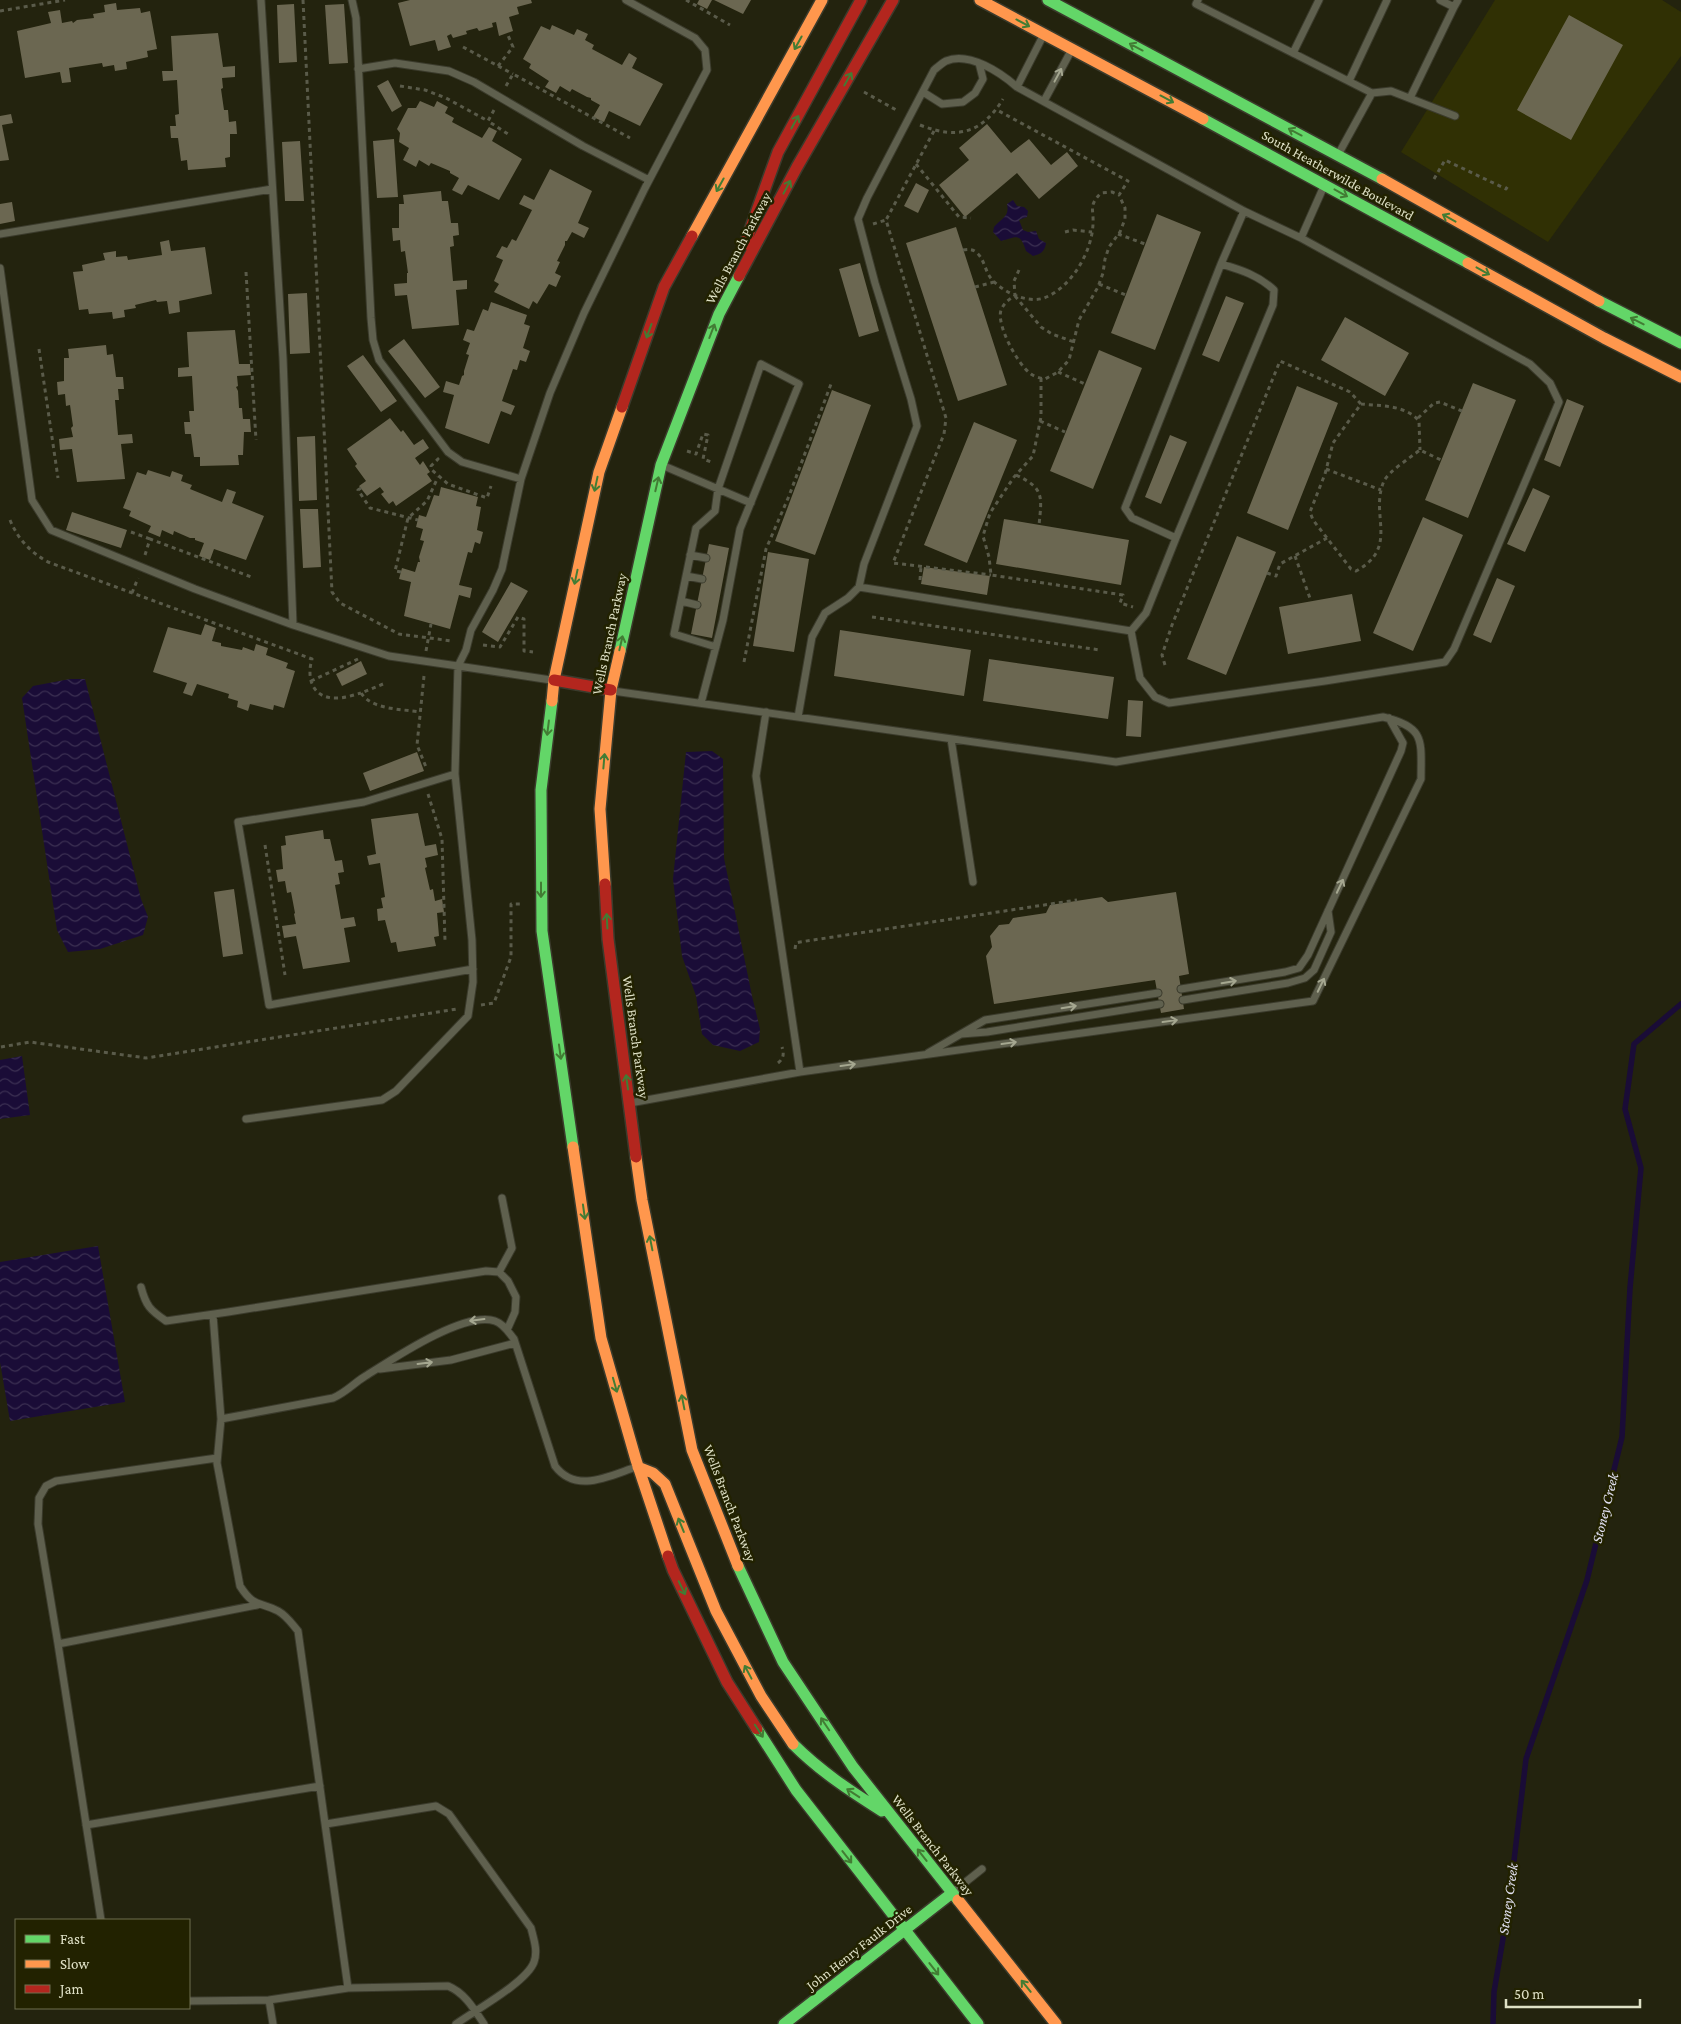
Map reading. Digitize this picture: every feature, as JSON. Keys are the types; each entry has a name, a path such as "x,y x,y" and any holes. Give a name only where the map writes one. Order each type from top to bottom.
{"main road":[{"path":"822,0 664,287 598,472 554,680 541,790 542,931 601,1338 638,1467 673,1570 727,1682 796,1790 978,2024"},
{"path":"719,314 778,152 861,0"},
{"name":"Wells Branch Parkway","path":"893,0 797,167 719,314 662,465 610,690 600,809 608,939 642,1200 692,1450 740,1571 783,1662 853,1767 1056,2024"},
{"name":"South Heatherwilde Boulevard","path":"980,0 1326,180 1604,338 1681,377"},
{"name":"South Heatherwilde Boulevard","path":"1048,0 1618,312 1681,343"},
{"path":"554,680 610,690"},
{"path":"638,1467 649,1470 659,1476 665,1484 716,1611 761,1696 791,1743 815,1766 849,1791 894,1819"},
{"name":"John Henry Faulk Drive","path":"784,2024 952,1893"}],"lane":[{"path":"261,0 283,358 293,625"},
{"path":"352,0 356,18 371,318 373,340 379,360 448,452 462,462 521,479"},
{"path":"246,1120 382,1100 396,1091 468,1016 473,969 472,940 455,774 458,666 466,650 471,630 502,569 521,479 550,393 580,322 649,180 707,70 705,50 695,38 626,0"},
{"path":"1198,0 1196,4 1372,93 1391,91 1455,116"},
{"path":"1293,53 1319,0"},
{"path":"1349,82 1387,0"},
{"path":"1410,98 1456,4 1440,0"},
{"path":"1016,87 1044,34"},
{"path":"1044,101 1072,49"},
{"path":"798,717 812,636 825,613 848,598 859,587 864,564 917,426 911,399 875,283 858,219 867,198 934,70 947,60 959,59 978,63 999,72 1016,87 1244,211 1301,238 1530,364 1550,383 1559,402 1458,640 1445,662 1326,681 1169,702 1155,698 1140,678 1131,631"},
{"path":"358,69 394,63 449,71 474,82 583,146 649,180"},
{"path":"923,92 942,104 963,102 975,92 983,79 978,63"},
{"path":"1336,159 1372,93"},
{"path":"1301,238 1326,180"},
{"path":"0,234 272,189"},
{"path":"1176,538 1132,518 1125,508 1221,264 1244,211"},
{"path":"1131,631 1146,613 1273,305 1274,290 1266,283 1255,275 1221,264"},
{"path":"0,268 32,500 51,530 195,589 293,625 388,656 554,680"},
{"path":"701,703 716,647 730,563 740,529 798,384 761,364 718,489 715,511 696,528 674,634 716,647"},
{"path":"662,465 751,503"},
{"path":"690,555 706,558"},
{"path":"686,576 702,579"},
{"path":"859,587 1131,631"},
{"path":"681,601 697,604"},
{"path":"610,690 1116,762 1383,717 1403,722 1414,730 1421,741 1421,778 1314,1001 800,1072 629,1103"},
{"path":"766,712 756,776 800,1072"},
{"path":"1181,989 1299,968 1308,955 1402,751 1403,742 1389,718"},
{"path":"951,739 973,882"},
{"path":"455,774 364,802 238,822 268,1005 473,969"},
{"path":"1183,1000 1288,983 1305,978 1314,970 1331,932 1328,910"},
{"path":"925,1054 985,1020 1158,993"},
{"path":"958,1034 987,1032 1160,1004"},
{"path":"499,1272 512,1248 502,1198"},
{"path":"141,1287 145,1303 166,1320 486,1271 499,1272 508,1281 516,1297 516,1312 507,1330"},
{"path":"213,1314 221,1419 217,1458 240,1586 248,1598 257,1605 279,1611 298,1631 348,1988"},
{"path":"221,1419 333,1398 343,1394 362,1378 444,1330 469,1321 484,1319 496,1321 507,1330 515,1343 555,1466 561,1473 577,1482 592,1481 638,1467"},
{"path":"377,1369 452,1360 515,1343"},
{"path":"101,1919 38,1524 39,1498 46,1486 56,1481 217,1458"},
{"path":"58,1644 257,1605"},
{"path":"86,1825 320,1786"},
{"path":"326,1824 436,1806 449,1814 531,1928 536,1946 534,1963 507,1990 456,2024"},
{"path":"952,1893 982,1869"},
{"path":"190,2001 269,2000 348,1988 448,1986 458,1990 484,2024"},
{"path":"269,2000 272,2024"}],"path":[{"path":"0,11 65,0"},
{"path":"303,0 332,592 340,603 399,634 452,641"},
{"path":"686,0 730,25"},
{"path":"498,66 513,47 507,33"},
{"path":"463,47 630,138"},
{"path":"505,87 513,74"},
{"path":"400,86 425,90 439,95 488,121 511,136"},
{"path":"864,92 898,111"},
{"path":"920,125 934,131 950,133 966,131 983,123 997,110 1003,99"},
{"path":"488,121 494,110"},
{"path":"997,110 1128,181 1119,195"},
{"path":"1434,179 1445,160 1506,189 1509,184"},
{"path":"916,164 959,217 971,218"},
{"path":"1112,192 1119,195 1125,208 1125,219 1109,247 1100,284 1082,314 1069,360 1058,372 1046,379 1029,373 1014,353 1002,320 1001,311 1006,302 1015,296 1026,299 1042,299 1056,292 1075,272 1084,257 1092,232 1091,208 1094,200 1101,193 1112,192"},
{"path":"874,224 886,220"},
{"path":"1065,232 1073,230 1092,232"},
{"path":"1118,234 1145,244"},
{"path":"963,250 971,249 977,253 994,282 1015,296 1041,327 1052,334 1074,342"},
{"path":"1015,296 1014,281 1019,270"},
{"path":"246,272 256,440"},
{"path":"976,288 994,282"},
{"path":"1100,284 1126,295"},
{"path":"39,349 58,478"},
{"path":"1166,665 1162,655 1172,625 1280,361 1350,392 1361,404 1405,410 1419,421 1420,450"},
{"path":"1058,372 1085,384"},
{"path":"1042,378 1040,421 1033,456 1016,475 990,513 983,536 989,557 991,575 1123,595 1120,603 1133,607"},
{"path":"744,662 766,550 786,504 831,384"},
{"path":"1418,419 1434,402 1440,402 1462,411"},
{"path":"1361,404 1333,443 1326,469 1310,512 1313,520 1351,569 1356,571 1366,565 1374,556 1382,537 1379,504 1385,478 1420,450"},
{"path":"1040,421 1066,432"},
{"path":"687,451 696,454 703,434 708,435 703,459 720,464"},
{"path":"1420,450 1442,460"},
{"path":"1326,469 1382,490"},
{"path":"1016,475 1031,482 1038,490 1041,500 1040,525"},
{"path":"401,572 395,571 408,518 427,501 438,477"},
{"path":"361,488 358,490 370,508 418,520"},
{"path":"10,520 20,539 38,557 312,659 309,671 312,686 319,693 330,698 340,698 361,693 384,684"},
{"path":"132,532 254,578"},
{"path":"1267,573 1276,576 1280,564 1327,538"},
{"path":"145,555 150,539"},
{"path":"1295,556 1311,601"},
{"path":"920,580 921,566"},
{"path":"132,593 138,578"},
{"path":"483,645 500,647 518,617 524,619 524,651 533,652"},
{"path":"872,617 1100,650"},
{"path":"426,652 431,624"},
{"path":"311,681 358,660"},
{"path":"424,676 417,746 426,767"},
{"path":"361,693 365,700 373,704 420,712"},
{"path":"428,794 442,839 445,942"},
{"path":"266,846 285,975"},
{"path":"795,953 796,943 800,942 1077,900"},
{"path":"1,1047 30,1042 146,1058 494,1003 511,957 511,904 520,904"}],"shaded area":[{"path":"1495,0 1662,0 1681,12 1681,56 1548,242 1401,152"}],"water":[{"path":"1013,200 1017,206 1024,207 1028,211 1027,217 1019,220 1023,230 1028,232 1036,231 1039,239 1046,243 1042,252 1033,256 1026,251 1020,238 1014,237 1001,241 993,232 994,227 1006,215 1007,204"},
{"path":"70,679 85,679 141,899 148,917 143,935 100,949 68,952 57,930 22,698 33,686"},
{"path":"712,751 723,759 724,858 760,1029 759,1042 740,1051 713,1045 702,1034 696,996 682,956 673,879 686,752"},
{"path":"22,1056 30,1115 0,1119 0,1060"},
{"path":"98,1246 125,1402 10,1421 0,1362 0,1262"}],"building":[{"path":"410,0 531,0 532,3 517,7 519,14 509,17 513,31 499,36 496,22 492,23 493,27 479,31 477,28 466,31 467,34 453,38 451,34 447,36 451,47 438,51 435,40 410,46 398,3"},
{"path":"699,0 712,0 707,9 697,4"},
{"path":"714,0 751,0 743,14"},
{"path":"116,3 117,10 140,8 141,13 150,11 157,49 147,51 148,57 126,62 127,69 115,71 114,65 103,67 102,63 69,68 71,82 62,83 60,72 25,78 17,31 51,23 48,12 60,10 62,23 72,21 73,23 77,20 94,18 93,14 105,12 104,5"},
{"path":"294,4 297,62 279,63 277,5"},
{"path":"344,4 348,63 329,64 325,5"},
{"path":"1569,15 1623,45 1571,140 1517,110"},
{"path":"552,25 574,35 577,29 588,34 585,40 594,45 592,49 622,65 629,53 637,58 632,68 663,84 640,126 609,111 604,122 593,117 600,105 591,100 591,98 572,89 570,92 560,86 556,93 545,87 549,81 529,68 531,64 523,59 541,26 550,30"},
{"path":"218,33 223,67 235,66 235,77 222,78 223,88 221,89 224,110 228,110 229,122 236,121 237,134 230,134 230,157 225,158 226,167 188,170 187,160 181,161 178,138 171,138 170,126 176,126 175,115 179,114 177,80 163,81 162,71 173,71 171,36"},
{"path":"388,80 402,106 392,112 377,86"},
{"path":"420,101 434,107 437,101 448,107 445,113 454,118 452,122 482,138 489,127 497,131 492,141 522,159 499,200 468,185 462,195 452,190 459,178 450,173 450,171 431,163 429,166 419,160 416,167 403,160 409,148 399,142 400,133 397,129 408,108 416,108"},
{"path":"11,114 13,123 2,125 9,160 0,161 0,116"},
{"path":"987,124 1011,153 1029,139 1051,165 1067,152 1078,166 1039,199 1017,173 965,217 939,185 969,160 959,148"},
{"path":"394,139 398,197 377,198 373,141"},
{"path":"300,141 304,201 285,201 282,142"},
{"path":"550,169 592,191 578,223 589,228 584,238 572,232 567,241 565,241 557,261 560,262 555,273 561,276 556,287 549,284 537,304 533,301 529,309 494,292 499,284 494,281 503,260 496,257 502,246 507,248 512,239 516,241 532,210 519,204 524,195 534,200"},
{"path":"916,183 929,190 918,213 904,206"},
{"path":"441,191 442,201 448,201 451,223 458,223 459,235 453,236 454,246 450,247 453,281 467,280 467,289 456,290 459,325 412,329 407,295 395,296 394,284 407,283 408,273 405,251 401,252 400,240 393,241 392,228 399,228 399,204 404,204 403,195"},
{"path":"12,202 15,221 0,224 0,204"},
{"path":"1157,214 1201,232 1155,350 1111,333"},
{"path":"956,227 1007,385 958,401 906,243"},
{"path":"169,240 171,251 205,247 212,294 179,301 180,312 169,314 167,301 157,302 156,300 135,305 136,308 124,310 125,317 113,319 112,312 89,314 88,309 79,310 73,272 83,271 82,265 105,260 103,253 116,251 116,257 127,256 128,260 162,255 160,242"},
{"path":"860,263 879,331 859,337 839,269"},
{"path":"307,293 310,353 290,354 288,294"},
{"path":"1226,296 1244,303 1219,362 1202,355"},
{"path":"491,302 527,315 524,324 530,326 523,348 530,351 526,362 520,360 517,370 513,369 502,401 515,406 511,415 501,411 489,444 445,428 454,395 443,392 446,381 459,385 464,375 469,355 466,354 470,343 463,340 467,329 474,331 483,309 488,311"},
{"path":"1345,317 1409,353 1385,396 1321,360"},
{"path":"235,330 239,364 250,364 251,375 237,376 238,386 236,387 239,408 242,408 243,419 250,419 251,432 244,432 243,455 238,455 239,465 200,466 200,457 194,457 191,434 185,434 184,422 190,422 189,411 194,411 192,376 178,377 178,368 189,367 187,332"},
{"path":"404,339 440,387 425,398 388,351"},
{"path":"106,345 107,355 113,354 116,377 123,377 124,389 118,389 119,400 115,400 118,435 132,434 133,443 121,444 125,479 77,482 72,449 60,450 59,439 73,437 71,428 73,426 70,405 66,406 65,394 58,395 57,382 64,381 64,358 69,358 68,349"},
{"path":"1099,350 1142,368 1093,489 1050,471"},
{"path":"363,355 397,401 381,412 347,366"},
{"path":"1473,383 1516,400 1468,518 1425,500"},
{"path":"1297,386 1338,403 1288,530 1247,513"},
{"path":"832,390 871,405 815,555 775,541"},
{"path":"1567,399 1584,406 1560,467 1544,460"},
{"path":"390,418 401,432 403,430 414,445 423,439 429,448 415,458 420,465 423,461 430,472 427,474 432,481 396,506 393,501 389,504 381,494 384,492 380,487 367,496 359,486 366,481 355,466 357,464 347,449"},
{"path":"974,422 1017,440 967,563 924,545"},
{"path":"1170,435 1187,442 1161,504 1145,497"},
{"path":"315,436 317,500 299,501 297,437"},
{"path":"148,470 170,477 172,471 183,475 181,481 192,485 190,489 222,502 227,489 236,492 232,503 264,516 246,560 214,549 210,560 199,556 204,543 174,531 173,535 162,530 160,537 148,532 151,526 129,516 131,511 123,508 137,472 146,475"},
{"path":"441,487 478,497 476,506 481,507 477,530 483,532 480,544 475,542 472,553 468,552 459,585 472,588 470,598 459,595 450,629 404,616 411,582 399,579 402,568 415,572 418,562 420,562 419,557 424,541 420,540 423,529 416,527 419,515 426,517 434,495 439,496"},
{"path":"1533,488 1550,496 1525,552 1507,544"},
{"path":"300,509 318,509 321,567 303,568"},
{"path":"72,512 127,530 121,548 66,530"},
{"path":"1423,517 1463,535 1413,651 1373,633"},
{"path":"1004,519 1129,540 1121,585 996,564"},
{"path":"1237,536 1276,552 1226,675 1187,659"},
{"path":"709,544 729,548 712,638 691,634"},
{"path":"768,552 809,559 794,652 753,646"},
{"path":"924,567 990,576 987,595 921,584"},
{"path":"1497,578 1515,586 1491,643 1473,635"},
{"path":"511,582 528,591 498,642 482,632"},
{"path":"1352,594 1361,641 1288,654 1279,607"},
{"path":"205,624 216,628 212,641 221,643 221,646 242,650 243,647 254,651 256,644 268,648 266,655 288,663 286,668 295,671 284,708 274,705 273,710 250,704 248,711 237,707 238,701 228,698 229,694 197,684 192,696 183,693 187,683 153,672 168,627 201,635"},
{"path":"840,630 971,650 964,696 834,676"},
{"path":"989,659 1114,677 1108,719 983,701"},
{"path":"361,661 367,674 342,686 336,674"},
{"path":"1128,700 1143,701 1141,737 1126,736"},
{"path":"417,752 424,771 370,791 363,773"},
{"path":"418,813 425,846 436,844 438,855 425,858 427,867 425,868 430,890 433,889 435,901 442,899 444,912 437,913 439,936 434,937 436,946 398,952 396,942 391,943 385,920 378,921 377,909 383,908 381,898 385,897 380,863 369,865 367,856 376,854 371,819"},
{"path":"323,830 324,839 330,839 335,861 342,860 344,872 338,873 340,884 335,885 341,919 354,917 356,926 344,928 350,962 303,969 296,936 284,938 282,926 296,924 295,913 291,892 287,893 285,881 278,882 276,870 283,869 281,846 286,845 285,836"},
{"path":"234,889 243,954 223,957 214,892"},
{"path":"1176,892 1189,974 1179,976 1184,1009 1161,1013 1155,980 994,1004 986,956 992,947 990,936 999,925 1009,924 1013,918 1046,913 1050,905 1102,897 1108,902"}],"waterway":[{"name":"Stoney Creek","path":"1493,2024 1494,1992 1509,1903 1526,1759 1587,1580 1622,1437 1630,1288 1641,1168 1625,1109 1634,1044 1681,1004"}],"traffic: fast":[{"path":"1048,0 1382,179"},
{"path":"1203,119 1468,263"},
{"path":"620,651 661,465 719,314 739,276"},
{"path":"1599,301 1681,343"},
{"path":"552,701 541,790 542,931 573,1147"},
{"path":"738,1566 783,1662 853,1767 958,1900"},
{"path":"757,1729 796,1790 978,2024"},
{"path":"793,1744 836,1780 882,1811"},
{"path":"784,2024 952,1893"}],"traffic: slow":[{"path":"692,236 822,0"},
{"path":"980,0 1203,119"},
{"path":"1382,179 1599,301"},
{"path":"1468,263 1604,338 1681,377"},
{"path":"552,701 554,680 599,472 622,407"},
{"path":"605,884 600,809 611,690 620,651"},
{"path":"573,1147 601,1338 636,1460 668,1556"},
{"path":"636,1157 642,1200 692,1450 738,1566"},
{"path":"638,1467 653,1473 665,1484 716,1611 761,1696 793,1744"},
{"path":"958,1900 1056,2024"}],"traffic: jam":[{"path":"745,244 778,152 861,0"},
{"path":"739,276 797,167 893,0"},
{"path":"622,407 664,287 692,236"},
{"path":"554,680 611,690"},
{"path":"605,884 608,939 636,1157"},
{"path":"668,1556 727,1682 757,1729"}]}
